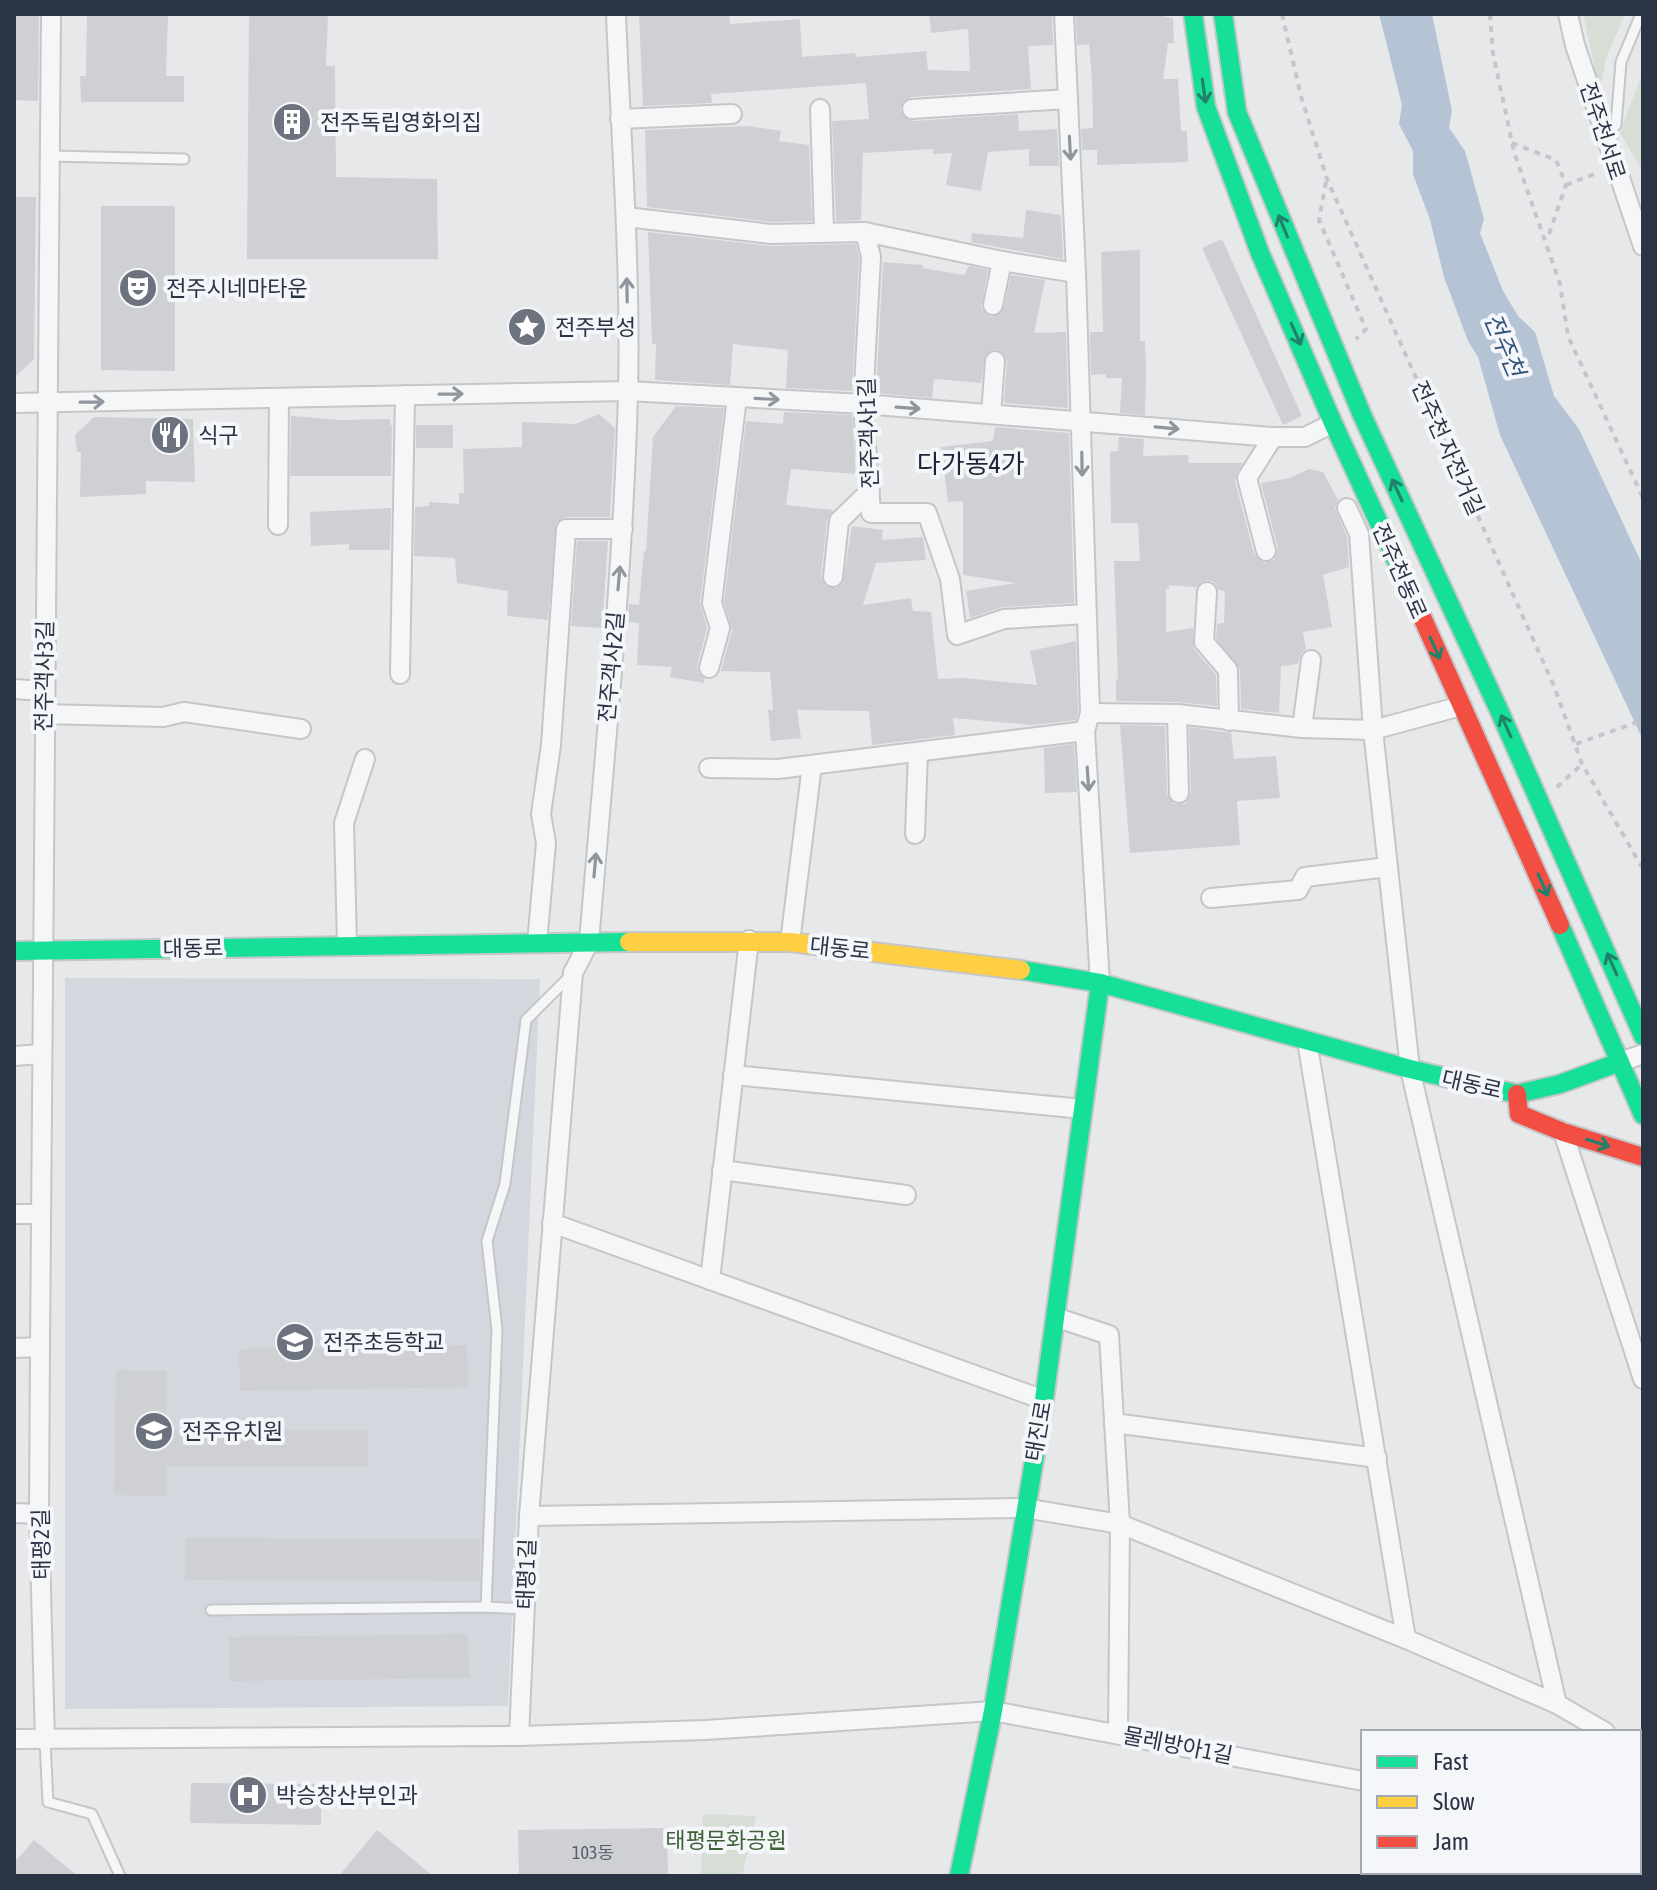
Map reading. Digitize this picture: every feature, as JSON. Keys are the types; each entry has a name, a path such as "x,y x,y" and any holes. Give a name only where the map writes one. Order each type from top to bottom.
{"street":[{"name":"전주객사3길","path":"42,950 51,14"},
{"name":"전주객사2길","path":"589,942 623,529 628,391 626,217 616,14"},
{"path":"1064,14 1081,421 1087,722 1100,983"},
{"name":"전주천동로","path":"1193,14 1206,107 1260,253 1643,1115"},
{"name":"전주천동로","path":"1223,14 1237,112 1267,185 1362,415 1498,708 1643,1036"},
{"name":"전주천서로","path":"1568,14 1575,45 1643,246"},
{"path":"912,109 1068,99"},
{"path":"820,109 824,231"},
{"path":"620,119 732,114"},
{"path":"626,217 771,234 865,232 1076,273"},
{"name":"전주객사1길","path":"865,232 871,257 863,404 871,513 927,513 950,579 957,635 1004,619 1086,614"},
{"path":"993,305 1002,261"},
{"path":"991,414 995,361"},
{"path":"14,403 628,391 863,404 1273,437 1305,437 1333,423"},
{"path":"400,674 405,395"},
{"path":"709,668 720,628 712,603 737,397"},
{"path":"278,525 279,398"},
{"path":"1266,551 1247,478 1273,437"},
{"path":"833,577 839,521 870,491"},
{"path":"1347,508 1359,534 1373,730 1410,1069 1557,1704"},
{"path":"537,943 546,843 541,814 551,745 566,529 623,529"},
{"path":"1207,592 1204,642 1228,670 1229,721"},
{"path":"1302,728 1311,660"},
{"path":"14,689 44,691"},
{"path":"709,768 778,769 918,752 1087,722 1177,714 1302,728 1373,730 1461,706"},
{"path":"44,714 163,717 184,712 301,729"},
{"path":"1177,714 1179,793"},
{"path":"915,834 918,752"},
{"path":"347,946 344,823 365,759"},
{"path":"790,942 812,765"},
{"path":"1211,898 1298,890 1305,877 1388,867"},
{"path":"710,1280 749,940"},
{"name":"대동로","path":"14,951 749,940 790,942 1000,966 1100,983 1410,1069 1517,1094 1560,1084 1643,1054"},
{"name":"태평1길","path":"519,1736 529,1516 573,973 589,942"},
{"name":"태평2길","path":"42,950 39,1514 45,1741"},
{"name":"태진로","path":"959,1876 993,1711 1044,1400 1100,983"},
{"path":"1307,1041 1406,1639"},
{"path":"14,1056 41,1054"},
{"path":"733,1075 1083,1109"},
{"path":"1517,1094 1519,1114 1563,1132 1643,1157"},
{"path":"1563,1132 1643,1379"},
{"path":"722,1170 906,1195"},
{"path":"14,1214 41,1214"},
{"path":"552,1223 1044,1400"},
{"path":"1055,1317 1109,1335 1120,1524 1118,1733"},
{"path":"14,1348 40,1347"},
{"path":"1114,1423 1377,1458"},
{"path":"529,1516 1025,1508 1120,1524 1406,1639 1557,1704 1602,1730"},
{"path":"14,1513 39,1514"},
{"path":"14,1739 519,1736 705,1730 993,1711"},
{"name":"물레방아1길","path":"993,1711 1361,1781"}],"lane":[{"path":"1604,132 1616,125 1621,62 1641,14"},
{"path":"50,156 184,159"},
{"path":"486,1607 497,1330 487,1241 505,1184 526,1020 573,973"},
{"path":"211,1610 525,1609"},
{"path":"45,1741 48,1802 92,1814 120,1876"}],"path":[{"name":"전주천 자전거길","path":"1282,14 1301,96 1327,179 1554,686 1582,764 1643,869"},
{"path":"1490,14 1493,53 1512,143 1560,284 1568,336 1643,498"},
{"path":"1512,143 1556,160 1566,185 1546,242"},
{"path":"1566,185 1598,172"},
{"path":"1327,179 1319,220 1366,329 1354,341"},
{"path":"1576,744 1643,720"},
{"path":"1557,787 1582,764"}],"shaded area":[{"name":"전주초등학교","path":"65,978 540,979 508,1706 65,1709"}],"green space":[{"path":"1583,14 1625,14 1606,59 1600,91"},
{"path":"1643,71 1643,171 1620,133"},
{"name":"태평문화공원","path":"703,1814 756,1816 742,1876 701,1876"}],"water":[{"name":"전주천","path":"1379,14 1432,14 1452,111 1449,128 1465,151 1484,219 1480,233 1503,291 1518,316 1535,332 1554,396 1579,429 1643,566 1643,740 1500,435 1478,357 1468,341 1444,277 1430,220 1413,174 1413,151 1399,124 1402,105"}],"building":[{"path":"14,14 39,14 38,101 14,100"},
{"path":"87,14 168,14 166,76 184,76 184,102 81,102 80,76 86,76"},
{"name":"전주독립영화의집","path":"249,14 328,14 326,66 335,66 336,177 437,179 438,259 247,259"},
{"path":"639,14 729,14 730,24 800,19 802,57 855,53 856,57 926,51 928,70 970,71 968,29 931,33 929,14 1052,14 1053,45 1028,46 1031,89 911,97 900,109 903,116 913,121 1018,114 1019,131 1057,129 1059,166 1029,166 1029,149 988,152 981,191 946,185 952,153 933,154 933,149 863,153 861,220 836,221 832,121 869,119 866,83 711,94 712,103 643,106"},
{"path":"1076,14 1151,14 1173,18 1174,43 1168,43 1163,79 1178,79 1181,131 1187,131 1188,162 1097,165 1097,150 1082,150 1081,129 1093,128 1092,81 1089,44 1077,45"},
{"path":"748,126 781,131 779,141 809,145 812,221 772,222 647,207 645,130"},
{"path":"14,197 36,197 34,359 14,378"},
{"name":"전주시네마타운","path":"101,206 175,206 175,371 101,370"},
{"path":"1026,210 1061,215 1063,259 971,242 972,233 1023,238"},
{"path":"648,232 770,246 856,244 859,258 852,391 786,388 788,350 733,344 730,385 655,380 656,344 652,344"},
{"path":"1222,239 1302,416 1283,425 1202,248"},
{"path":"1140,250 1140,341 1145,341 1145,415 1120,413 1122,378 1106,378 1106,374 1091,375 1090,332 1103,332 1101,252"},
{"path":"883,262 923,265 922,268 964,275 969,266 988,270 981,308 991,317 1001,313 1004,308 1011,275 1045,280 1034,333 1066,332 1068,408 1004,403 1007,361 997,349 985,355 981,383 934,379 932,398 876,393"},
{"path":"676,406 724,408 700,602 707,628 697,666 704,683 670,677 672,667 637,665 639,623 628,622 629,604 639,605 646,551 653,437"},
{"path":"784,412 852,415 856,474 791,469 786,505 833,510 827,520 821,576 825,586 837,588 843,583 852,526 883,530 882,540 923,537 926,560 876,563 863,605 911,598 913,611 931,612 938,679 965,678 1037,685 1030,651 1076,641 1076,720 1032,725 953,718 955,735 872,745 869,711 797,710 801,738 771,741 768,710 773,710 770,672 721,671 732,630 724,602 746,421 783,424"},
{"path":"599,414 615,428 610,517 566,517 556,523 548,620 507,616 508,591 457,583 455,558 414,556 415,507 429,506 429,502 459,504 459,493 464,493 463,449 522,447 522,422 576,424"},
{"path":"291,416 341,420 390,419 391,476 290,476"},
{"path":"94,417 193,419 195,482 146,481 146,494 80,497 81,452 77,452 75,435"},
{"path":"416,425 453,425 453,448 416,448"},
{"path":"995,427 1069,433 1074,603 1003,607 970,618 966,591 1016,583 963,575 963,501 948,502 941,447 993,441"},
{"path":"1119,437 1144,439 1143,456 1188,455 1189,463 1243,463 1235,481 1254,554 1264,563 1274,560 1278,549 1261,483 1290,478 1309,469 1323,472 1338,500 1335,508 1347,537 1349,567 1323,575 1332,627 1303,632 1306,649 1301,653 1298,664 1281,666 1279,713 1241,709 1240,669 1216,638 1217,624 1224,623 1225,591 1219,590 1214,582 1208,580 1196,587 1169,585 1166,589 1166,632 1193,628 1194,649 1216,675 1217,706 1116,701 1114,561 1140,561 1138,523 1111,523 1110,452 1118,451"},
{"path":"391,508 390,550 349,550 349,544 311,546 310,512"},
{"path":"577,541 608,541 602,628 571,626"},
{"path":"1120,725 1165,726 1167,793 1174,804 1185,804 1191,793 1189,727 1231,733 1234,759 1276,756 1280,798 1237,801 1240,845 1130,853"},
{"path":"1074,744 1077,792 1045,793 1044,748"},
{"path":"467,1345 468,1387 240,1391 239,1349"},
{"path":"116,1370 167,1371 167,1430 368,1430 368,1467 167,1467 167,1496 114,1495"},
{"path":"185,1538 480,1539 480,1581 185,1580"},
{"path":"468,1634 469,1678 229,1681 229,1637"},
{"path":"191,1783 321,1784 321,1825 190,1823"},
{"path":"667,1828 668,1876 519,1876 518,1830"},
{"path":"377,1830 433,1876 339,1876"},
{"path":"34,1840 78,1876 14,1876 14,1863"}],"traffic: fast":[{"path":"1193,14 1206,107 1260,253 1333,423 1418,608"},
{"path":"1223,14 1237,112 1362,415 1498,708 1643,1036"},
{"path":"1560,925 1643,1115"},
{"path":"14,951 629,942"},
{"path":"1021,970 1100,983 1410,1069 1517,1094 1560,1084 1620,1062"},
{"path":"959,1876 993,1711 1044,1400 1100,983"}],"traffic: slow":[{"path":"629,942 790,942 1021,970"}],"traffic: jam":[{"path":"1418,608 1560,925"},
{"path":"1517,1094 1519,1114 1563,1132 1643,1157"}],"place":[{"name":"전주독립영화의집","path":"292,122"},
{"name":"전주시네마타운","path":"138,288"},
{"name":"전주부성","path":"527,327"},
{"name":"식구","path":"170,435"},
{"name":"전주초등학교","path":"295,1342"},
{"name":"전주유치원","path":"154,1431"},
{"name":"박승창산부인과","path":"248,1795"}],"district":[{"name":"다가동4가","path":"971,464"}]}
